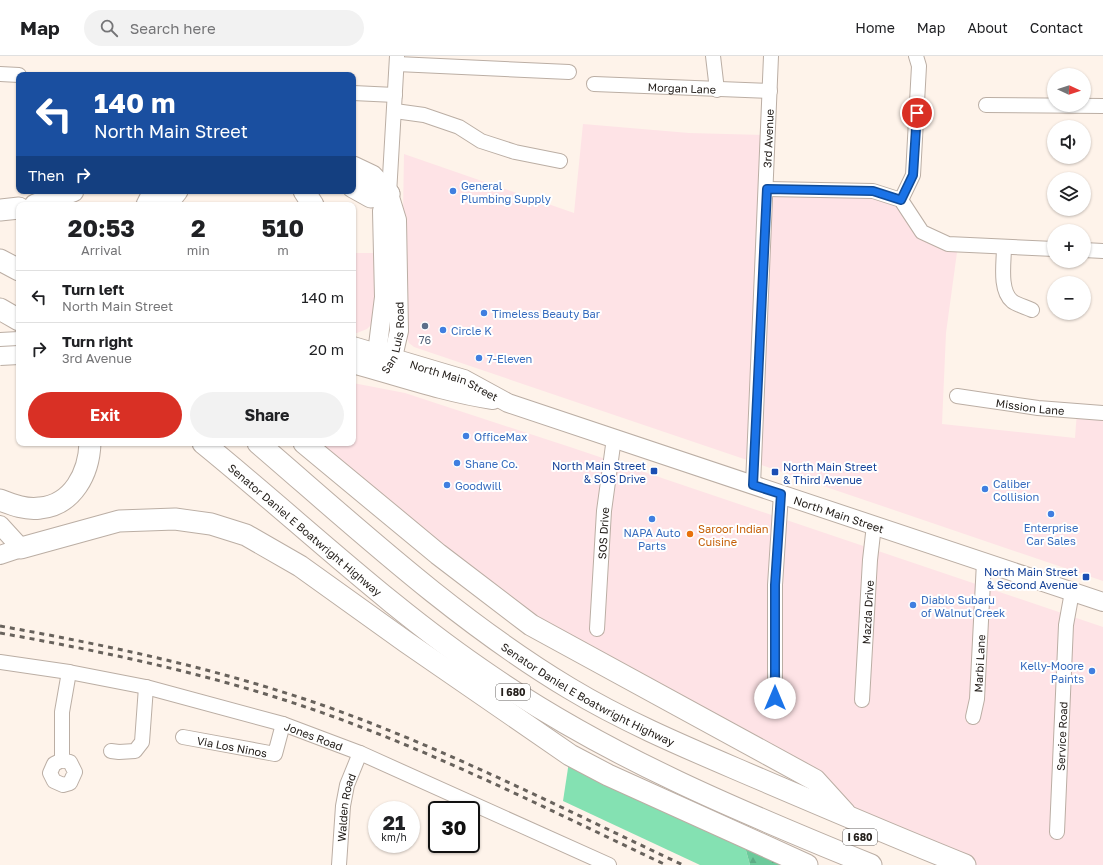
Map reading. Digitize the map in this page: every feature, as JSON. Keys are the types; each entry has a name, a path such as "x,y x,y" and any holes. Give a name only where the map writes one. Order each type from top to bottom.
{"highway":[{"path":"356,168 372,176 389,194"},
{"path":"356,189 371,197 389,194"},
{"path":"43,202 66,194"},
{"path":"168,202 175,194"},
{"path":"0,210 16,208"},
{"path":"0,260 16,268"},
{"path":"0,309 16,318"},
{"path":"0,348 16,360"},
{"path":"0,500 19,507 39,508 54,505 70,495 81,481 90,460 90,446"},
{"name":"Senator Daniel E Boatwright Highway","path":"207,446 404,613 463,657 530,702 594,739 660,773 767,821 871,865"},
{"name":"Senator Daniel E Boatwright Highway","path":"262,446 432,591 484,631 570,688 642,728 851,819 965,865"},
{"path":"308,446 438,554 532,625 815,780 851,819"},
{"path":"322,446 339,462 364,494"},
{"path":"21,548 120,521 175,519 211,524 246,535 300,566 406,642 570,755 608,775 807,865"},
{"name":"I 680","path":"799,796 819,820 930,865"}],"main road":[{"name":"San Luis Road","path":"383,372 385,355 399,331 397,220 389,194"},
{"path":"0,342 16,341"},
{"name":"North Main Street","path":"356,347 464,379 508,402 1103,602"},
{"path":"0,356 16,356"},
{"name":"North Main Street","path":"356,365 460,395 508,402"},
{"path":"0,525 21,548 0,554"}],"street":[{"path":"713,56 717,90"},
{"name":"3rd Avenue","path":"753,485 767,189 771,56"},
{"path":"901,200 913,175 919,66 916,56"},
{"path":"397,60 570,72"},
{"name":"San Luis Road","path":"389,194 397,60"},
{"path":"0,74 16,75"},
{"name":"Morgan Lane","path":"594,84 770,92"},
{"path":"356,93 395,95"},
{"path":"986,105 1103,106"},
{"path":"395,110 424,115 458,128 481,141 515,152 560,161"},
{"path":"767,189 873,191 901,200 922,232 948,244 1047,249"},
{"path":"1004,247 1004,286 1008,296 1012,302 1032,310"},
{"path":"1091,250 1103,251"},
{"name":"Mission Lane","path":"957,396 1038,408 1103,413"},
{"name":"SOS Drive","path":"597,629 604,511 614,438"},
{"path":"775,698 775,585 781,494"},
{"name":"Mazda Drive","path":"862,700 870,560 874,525"},
{"name":"Marbi Lane","path":"973,717 977,700 984,562"},
{"name":"Service Road","path":"1058,832 1066,625 1072,592"},
{"name":"Jones Road","path":"0,662 69,672 146,687 283,724 360,753 609,865"},
{"path":"62,760 62,712 69,672"},
{"path":"111,751 135,751 142,742 146,687"},
{"name":"Via Los Ninos","path":"183,737 275,754 283,724"},
{"name":"Walden Road","path":"339,865 343,806 347,785 360,753"}],"shaded area":[{"path":"583,124 689,133 768,135 767,189 901,200 922,232 958,245 946,333 942,424 1075,438 1077,411 1103,413 1103,581 414,347 409,343 406,336 407,278 403,213 404,154 574,213"},
{"path":"356,253 377,253 373,318 371,325 367,329 357,333"},
{"path":"356,384 405,393 573,448 1103,627 1103,865 965,865 851,819 815,780 531,625 322,446 356,446"}],"green space":[{"path":"570,755 742,836 750,865 700,865 563,801"},
{"path":"742,836 807,865 750,865"}],"railway":[{"path":"0,626 175,662 262,685 347,714 475,767 683,865"},
{"path":"0,633 174,669 260,692 303,706 386,737 467,771 666,865"}],"place":[{"name":"General Plumbing Supply","path":"453,191"},
{"name":"Timeless Beauty Bar","path":"484,313"},
{"name":"76","path":"425,326"},
{"name":"Circle K","path":"443,330"},
{"name":"7-Eleven","path":"479,358"},
{"name":"OfficeMax","path":"466,436"},
{"name":"Shane Co.","path":"457,463"},
{"name":"North Main Street & SOS Drive","path":"654,471"},
{"name":"North Main Street & Third Avenue","path":"775,472"},
{"name":"Goodwill","path":"447,485"},
{"name":"Caliber Collision","path":"985,489"},
{"name":"Enterprise Car Sales","path":"1051,514"},
{"name":"NAPA Auto Parts","path":"652,519"},
{"name":"Saroor Indian Cuisine","path":"690,534"},
{"name":"North Main Street & Second Avenue","path":"1086,577"},
{"name":"Diablo Subaru of Walnut Creek","path":"913,605"},
{"name":"Kelly-Moore Paints","path":"1092,671"}],"route":[{"path":"775,698 775,585 781,494 753,485 767,189 873,191 901,200 913,175 917,113"}]}
